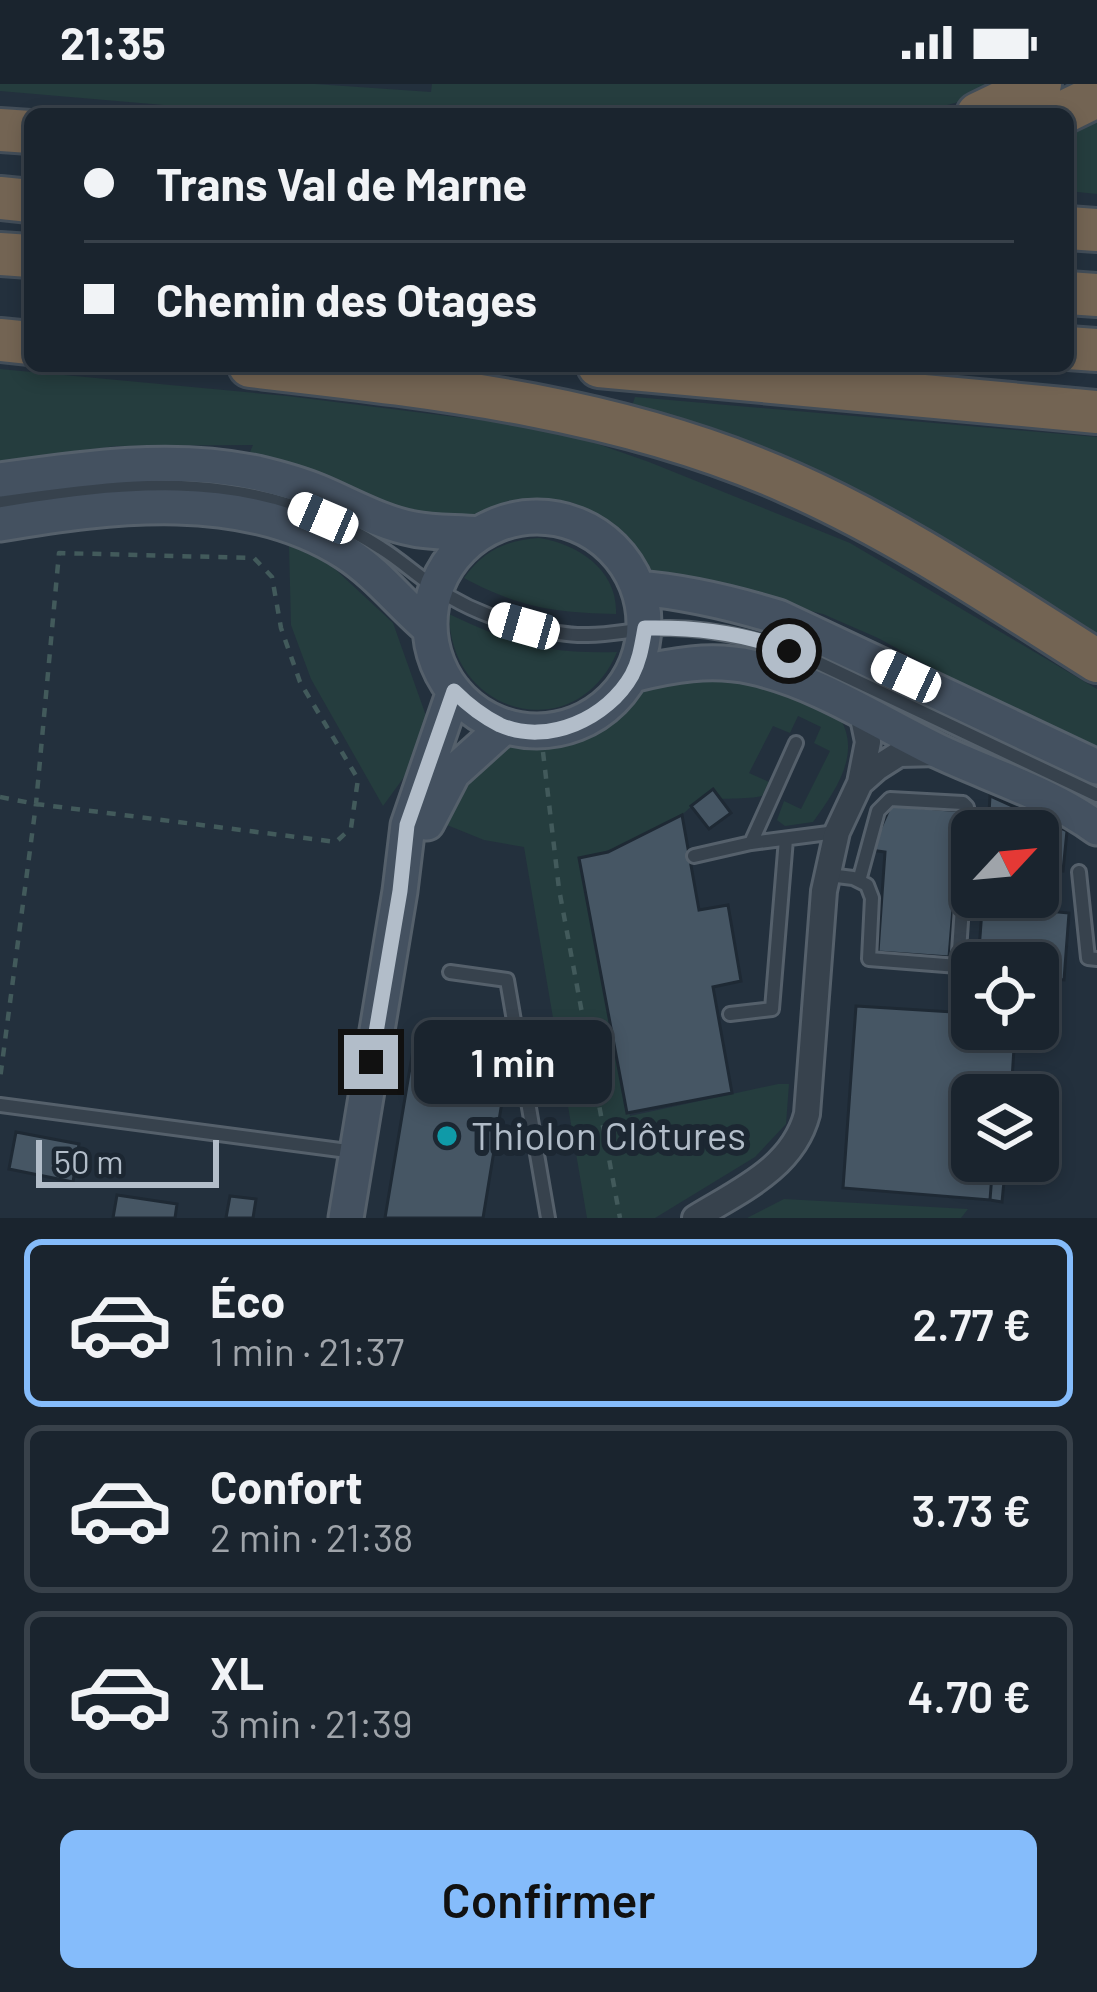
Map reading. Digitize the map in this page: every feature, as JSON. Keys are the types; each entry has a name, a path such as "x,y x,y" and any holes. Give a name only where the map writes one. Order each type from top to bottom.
{"highway":[{"path":"990,108 1040,84"},
{"path":"293,372 548,408 616,422 718,455 792,483 934,557 1097,661"},
{"path":"664,372 1097,412"}],"street":[{"path":"0,480 125,466 254,472 313,489 388,522 478,534"},
{"path":"0,524 138,507 183,507 259,518 330,543 365,566 429,628 441,670 454,691 475,711 505,727 540,731 568,727 594,716 616,698 632,675 645,628 638,588 626,563 607,542 558,518 530,517 503,522 478,534 452,558 429,628"},
{"path":"638,588 737,604 778,617 1097,767"},
{"path":"632,675 706,662 784,676 1052,801 1097,828"},
{"path":"346,1218 407,825 454,691"},
{"path":"695,1218 769,1173 804,1129 824,891 837,832 860,783 868,742 862,713"},
{"path":"400,891 429,817 453,772 505,727"},
{"path":"860,783 899,754 941,752"}],"lane":[{"path":"0,502 143,485 245,493 299,507 444,574 487,615 524,626 592,635 645,628 721,631 766,641 1097,795"},
{"path":"751,843 796,742"},
{"path":"828,875 867,885 872,898 869,959 958,966 967,807 890,799 878,812 859,881"},
{"path":"694,856 837,832"},
{"path":"730,1014 772,1009 786,838"},
{"path":"1079,872 1088,958 1097,959"},
{"path":"451,972 507,980 548,1218"},
{"path":"0,1105 356,1152"}],"path":[{"path":"0,797 36,804 336,842 351,828 358,779 300,682 281,628 272,577 254,557 59,553 36,804 0,1079"},
{"path":"543,752 560,889 620,1218"}],"green space":[{"path":"0,84 315,84 431,92 432,84 1003,84 935,108 204,108 0,91"},
{"path":"1097,113 1097,194 1074,192 1074,126"},
{"path":"0,369 287,396 536,427 649,462 850,543 1097,689 1097,755 878,638 823,614 654,573 608,520 571,502 510,500 470,518 402,514 248,457 253,445 116,446 0,462"},
{"path":"635,397 1097,437 1097,636 929,533 630,412"},
{"path":"539,538 568,546 593,562 610,584 616,614 537,606 464,578 496,549"},
{"path":"289,546 322,557 393,623 430,727 423,751 383,806 311,679 291,625"},
{"path":"449,614 530,645 617,652 598,682 574,701 547,709 518,708 492,697 470,677 455,649"},
{"path":"736,671 837,714 845,728 844,770 813,822 785,826 777,820 784,801 801,809 830,751 814,743 821,727 798,716 790,733 773,726 749,773 769,782 762,796 703,802 643,836 580,859 630,1116 789,1084 786,1124 755,1157 655,1218 587,1218 524,847 484,840 442,823 460,785 483,760 509,747 547,748 591,733 620,713 652,679"},
{"path":"784,1199 968,1209 961,1218 747,1218"}],"building":[{"path":"713,789 731,813 709,829 691,806"},
{"path":"990,796 1021,810 989,810"},
{"path":"891,805 951,810 949,957 878,952 885,852 871,850"},
{"path":"682,815 699,910 728,905 741,981 713,987 732,1093 627,1113 579,858 608,852"},
{"path":"1059,827 1067,831 1063,871 1059,870"},
{"path":"1059,912 1069,913 1064,980 1059,980 1059,942 980,942 981,918 1059,918"},
{"path":"856,1006 951,1012 951,1050 1014,1050 1012,1074 951,1074 951,1182 991,1182 990,1200 843,1188"},
{"name":"Thiolon Clôtures","path":"415,1038 510,1053 483,1218 385,1218"},
{"path":"16,1132 79,1144 73,1182 9,1169"},
{"path":"991,1182 1004,1182 1002,1202 990,1200"},
{"path":"117,1195 177,1204 175,1218 113,1218"},
{"path":"230,1196 256,1199 253,1218 226,1218"}],"place":[{"name":"Thiolon Clôtures","path":"447,1136"}],"route":[{"path":"371,1062 407,825 454,691 475,711 505,727 540,731 568,727 594,716 616,698 632,675 645,628 721,631 789,651"}]}
